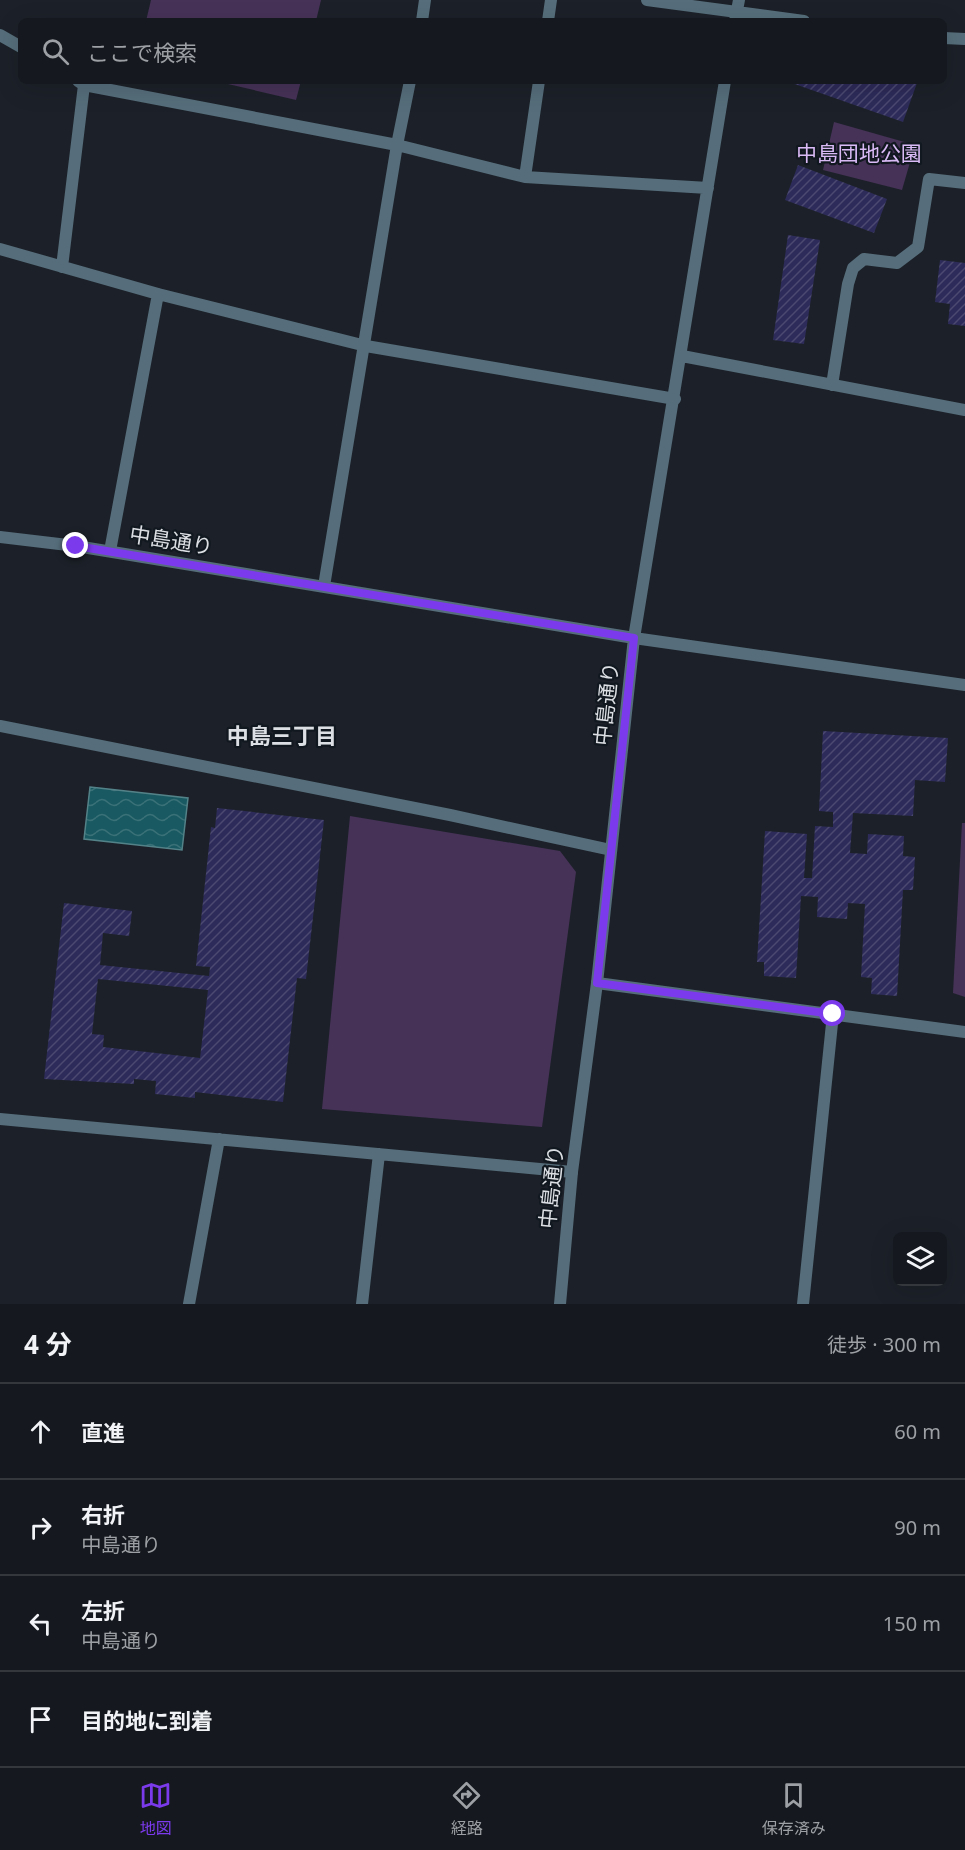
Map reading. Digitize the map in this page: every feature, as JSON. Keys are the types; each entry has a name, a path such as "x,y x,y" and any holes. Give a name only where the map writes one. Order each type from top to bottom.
{"street":[{"path":"422,18 425,0"},
{"path":"548,18 551,0"},
{"path":"647,0 784,18"},
{"path":"0,35 18,45"},
{"path":"947,38 965,39"},
{"path":"62,267 81,84"},
{"path":"86,84 397,145 525,177 708,188"},
{"path":"324,586 366,346 397,145 409,84"},
{"path":"525,177 539,84"},
{"path":"725,84 634,638 965,686"},
{"path":"832,384 848,284 854,268 864,259 897,263 918,247 929,179 965,183"},
{"path":"0,249 158,294 366,346 675,399"},
{"path":"110,551 158,294"},
{"path":"682,356 965,410"},
{"name":"中島通り","path":"0,537 110,551 634,638 597,983 572,1173 560,1304"},
{"path":"0,726 450,815 611,850"},
{"path":"597,983 965,1032"},
{"path":"803,1304 833,1014"},
{"path":"0,1119 572,1173"},
{"path":"189,1304 219,1139"},
{"path":"362,1304 379,1154"}],"green space":[{"path":"151,0 321,0 317,18 147,18"},
{"path":"228,84 300,84 296,100"},
{"name":"中島団地公園","path":"834,122 915,145 902,190 823,170"},
{"path":"350,816 560,851 576,872 542,1127 322,1109"},
{"path":"962,823 965,823 965,997 953,993"}],"water":[{"path":"90,787 188,798 182,850 84,839"}],"building":[{"path":"795,84 917,84 903,122"},
{"path":"798,165 887,199 874,233 785,200"},
{"path":"788,235 820,240 804,344 773,340"},
{"path":"940,260 965,263 965,326 948,324 950,304 935,302"},
{"path":"823,731 948,738 945,782 915,780 913,816 853,813 850,853 867,854 868,834 904,836 903,856 915,857 913,890 903,890 897,996 871,994 872,978 861,977 865,904 848,903 847,919 817,917 818,897 801,896 796,978 764,976 764,962 757,962 765,831 807,834 804,878 812,878 815,826 833,827 833,812 819,811"},
{"path":"217,808 324,820 306,979 297,978 283,1102 195,1092 195,1098 155,1094 156,1081 134,1079 134,1084 44,1079 64,903 132,911 129,936 103,933 100,965 209,976 210,967 196,966 211,827 215,828","holes":["98,979 208,990 200,1058 103,1047 104,1035 92,1034"]}],"district":[{"name":"中島三丁目","path":"282,736"}],"route":[{"path":"76,546 634,638 597,983 833,1014"}]}
